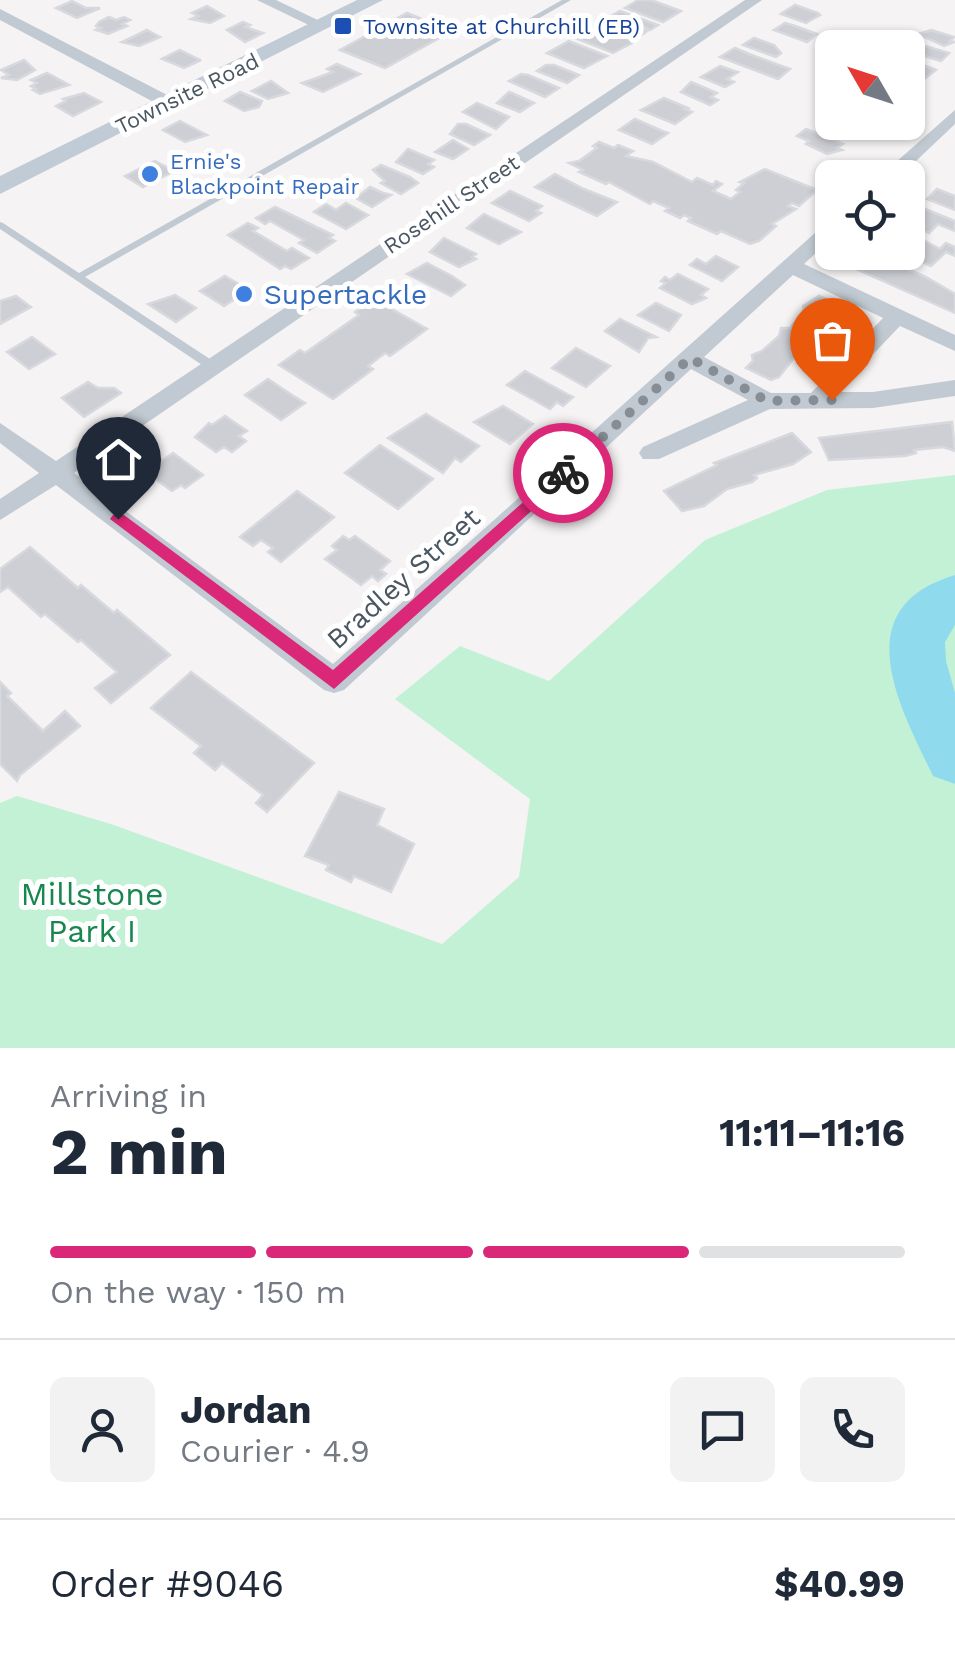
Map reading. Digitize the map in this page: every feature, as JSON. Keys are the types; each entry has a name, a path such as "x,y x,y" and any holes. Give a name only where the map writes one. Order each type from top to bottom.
{"street":[{"path":"264,0 322,26"},
{"name":"Townsite Road","path":"0,186 373,0"},
{"name":"Rosehill Street","path":"0,512 755,0"},
{"path":"0,14 169,103"},
{"path":"906,160 955,115"},
{"name":"Bradley Street","path":"57,473 334,681 815,244"},
{"path":"791,266 955,344"},
{"path":"816,400 898,315"},
{"path":"690,358 767,401"},
{"path":"651,454 767,401 873,400 955,388"},
{"path":"0,430 57,473"}],"lane":[{"path":"80,276 568,0"},
{"path":"0,224 212,366"}],"green space":[{"name":"Millstone Park I","path":"955,475 955,1048 0,1048 0,803 17,796 111,824 442,944 519,877 530,799 395,699 460,646 549,681 705,540 827,490"}],"building":[{"path":"638,0 651,0 681,11 663,22 625,8"},
{"path":"72,1 86,8 100,8 77,18 56,8"},
{"path":"795,5 820,15 806,23 781,14"},
{"path":"207,6 224,16 210,23 191,19 198,16 192,13"},
{"path":"620,11 658,25 650,30 643,27 647,31 639,37 601,22"},
{"path":"407,13 452,31 385,68 340,50"},
{"path":"109,17 130,20 122,24 127,26 108,34 96,30 101,28 96,26 99,22"},
{"path":"243,22 250,25 245,27 263,33 245,42 227,30"},
{"path":"785,23 815,36 807,42 774,30"},
{"path":"600,28 634,42 613,53 578,39"},
{"path":"147,30 160,37 139,46 122,42"},
{"path":"925,32 954,37 950,41 954,42 944,46 925,37"},
{"path":"754,38 774,45 781,53 776,57 743,45"},
{"path":"569,41 607,56 584,68 547,53"},
{"path":"925,46 949,53 941,61 925,56"},
{"path":"735,48 790,69 778,79 720,57"},
{"path":"180,50 201,60 184,68 162,59"},
{"path":"24,60 35,70 17,80 1,78 9,75 1,70"},
{"path":"337,64 360,74 323,92 302,83 333,72 327,69"},
{"path":"546,65 579,75 567,83 537,71"},
{"path":"720,66 738,72 727,79 734,82 725,87 701,77"},
{"path":"925,66 936,70 925,78"},
{"path":"47,73 69,85 40,94 33,90 36,89 31,86 37,83 31,80"},
{"path":"521,74 559,88 545,97 509,81"},
{"path":"271,81 288,93 268,99 252,91"},
{"path":"691,82 717,93 711,97 718,100 710,105 681,92"},
{"path":"240,92 262,101 259,107 244,111 225,101"},
{"path":"509,92 534,103 520,112 497,103"},
{"path":"84,93 101,102 73,116 56,106 66,101 63,99"},
{"path":"664,98 692,112 675,124 641,110"},
{"path":"477,103 509,117 496,129 463,112"},
{"path":"635,119 668,133 652,144 619,130"},
{"path":"180,121 207,135 185,142 163,130"},
{"path":"458,124 490,135 474,145 450,134"},
{"path":"806,129 815,133 815,140 843,144 837,148 842,150 827,154 797,136"},
{"path":"453,140 468,149 453,159 435,152"},
{"path":"599,142 614,148 618,145 633,151 626,156 653,162 692,182 697,178 713,185 716,181 722,184 713,191 731,199 740,192 736,190 744,183 740,182 765,169 815,192 799,206 788,206 796,209 772,224 776,226 759,241 750,244 721,231 717,234 688,221 691,218 665,211 669,208 653,201 650,204 609,182 579,172 583,170 569,163 597,148 593,146"},
{"path":"408,149 434,160 428,164 434,167 423,174 396,162"},
{"name":"Ernie's Blackpoint Repair","path":"155,161 174,171 143,187 125,176"},
{"path":"381,165 418,183 401,194 381,183 385,181 373,170"},
{"path":"555,174 617,202 597,216 535,187"},
{"path":"370,187 391,195 372,207 356,198"},
{"path":"937,189 955,196 955,210 927,199"},
{"path":"510,191 542,206 536,211 541,213 529,221 492,203"},
{"path":"346,203 368,215 346,229 314,212 326,204 336,210"},
{"path":"275,207 333,235 329,238 335,241 317,253 299,243 304,240 270,221 265,224 256,218"},
{"path":"925,209 955,221 955,231 938,224 929,233 925,231"},
{"path":"484,214 521,232 499,244 467,228"},
{"path":"248,223 258,228 253,231 287,251 292,248 309,258 291,269 280,269 228,235"},
{"path":"444,238 476,254 472,257 476,259 459,267 430,252"},
{"path":"925,241 940,249 946,243 955,247 955,256 946,252 931,266 925,263"},
{"path":"716,256 738,267 722,281 690,265 697,259 706,264"},
{"path":"427,263 465,285 451,296 407,274"},
{"path":"858,270 909,270 924,276 955,294 955,313"},
{"path":"678,274 708,289 701,295 706,298 692,304 660,288 666,283 661,281 665,277 670,280"},
{"path":"225,276 249,290 224,306 200,291"},
{"path":"175,295 196,308 176,322 148,304"},
{"path":"16,296 31,307 0,324 0,301"},
{"path":"819,296 843,307 838,312 842,313 805,351 801,349 779,377 771,380 746,368 753,361 752,355 779,336 781,328 790,328 804,311 803,306"},
{"path":"374,299 427,329 390,356 385,353 368,366 373,369 333,399 279,365 300,350 305,353 359,315 355,312"},
{"path":"656,303 681,315 669,331 638,315"},
{"path":"620,319 656,337 648,338 639,352 605,331"},
{"path":"32,337 55,354 29,369 7,352"},
{"path":"576,348 610,366 586,387 552,368"},
{"path":"525,371 573,397 563,406 557,402 550,409 507,385"},
{"path":"268,379 305,403 281,420 245,395"},
{"path":"88,382 121,393 84,417 62,398"},
{"path":"503,406 533,424 510,444 474,422"},
{"path":"426,414 479,446 461,462 455,458 443,473 388,438"},
{"path":"225,416 247,431 239,436 246,441 232,452 224,447 216,452 195,437 209,423 212,425"},
{"path":"952,422 955,451 943,447 914,450 916,453 905,456 829,460 819,438"},
{"path":"792,433 811,452 793,464 754,475 757,478 752,482 727,489 704,506 682,511 664,491 717,465 714,463"},
{"path":"380,445 433,479 398,509 345,473"},
{"path":"173,453 203,475 185,488 181,485 172,491 146,472"},
{"path":"297,491 334,517 281,562 268,552 273,548 261,540 253,546 240,537"},
{"path":"343,536 349,540 355,536 390,561 380,570 386,574 378,581 372,576 361,585 325,559 337,550 332,546"},
{"path":"30,547 78,588 81,585 114,613 117,610 170,655 111,703 95,688 117,672 81,640 78,642 45,614 41,617 8,587 0,592 0,569"},
{"path":"191,672 314,763 267,812 256,803 263,795 222,763 215,770 194,753 201,746 151,708"},
{"path":"0,682 11,693 7,696 43,731 65,711 80,726 17,781 0,764"},
{"path":"339,792 384,809 377,825 414,844 391,892 354,876 351,882 326,870 329,865 305,856"}],"waterway":[{"path":"955,597 935,609 922,625 917,642 921,681 955,756"}],"way so far":[{"path":"563,473 690,358 767,401 832,400"}],"place":[{"name":"Townsite at Churchill (EB)","path":"343,26"},
{"name":"Ernie's Blackpoint Repair","path":"150,174"},
{"name":"Supertackle","path":"244,294"}],"route":[{"path":"118,519 334,681 563,473"}]}
